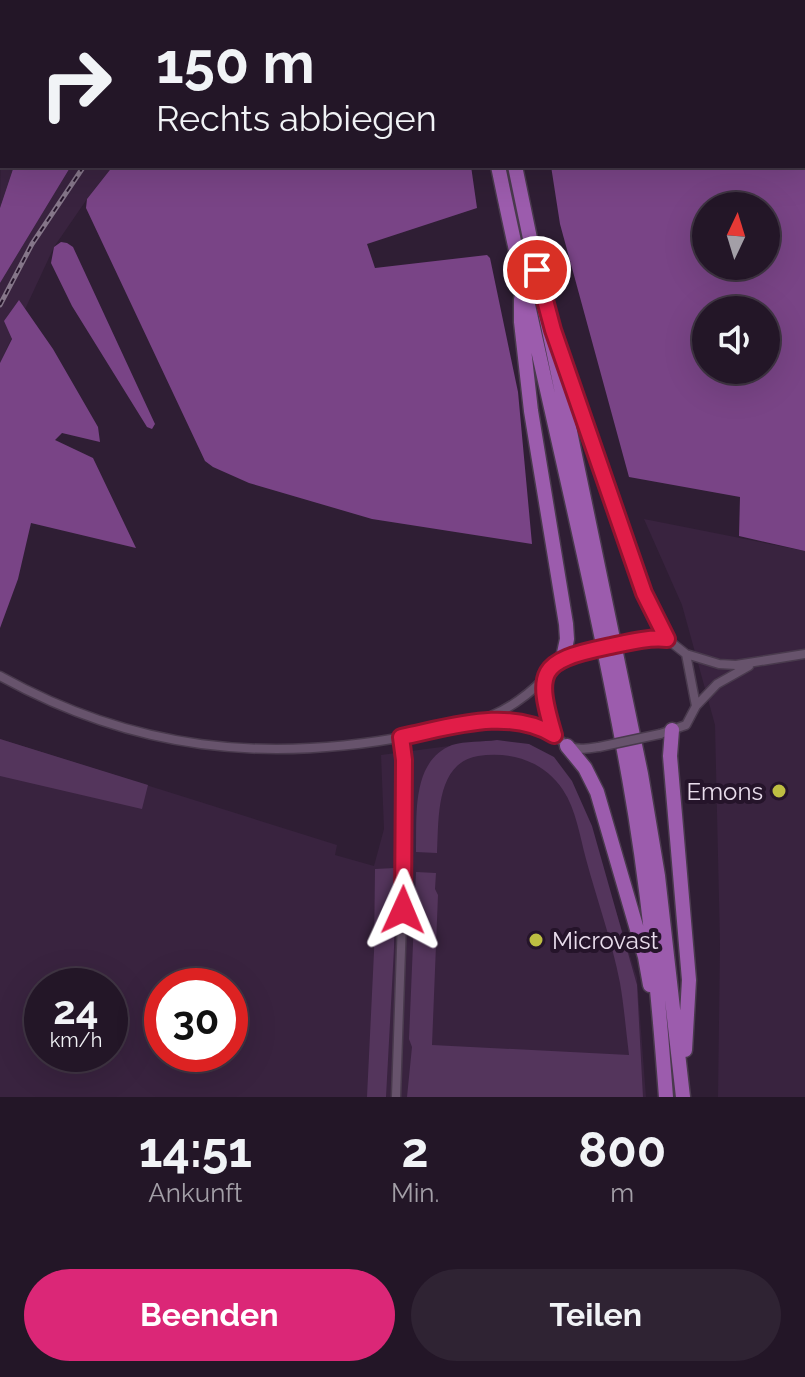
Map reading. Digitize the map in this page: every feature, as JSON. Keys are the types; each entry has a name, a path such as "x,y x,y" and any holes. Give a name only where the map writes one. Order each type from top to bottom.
{"highway":[{"path":"498,168 629,778 655,950 666,1097"},
{"path":"515,168 625,687 649,818 682,1090"},
{"path":"521,275 521,322 531,411 566,624 563,658"},
{"path":"543,299 644,593 667,639"},
{"path":"666,732 689,980 682,1090"},
{"path":"567,746 585,768 597,792 645,957 663,1060"}],"street":[{"path":"0,676 44,699 96,719 184,742 246,749 301,750 353,746 476,722 500,714 528,695 563,658 641,640 667,639 686,654 719,664 753,664 805,654"},
{"path":"686,654 696,706"},
{"path":"476,722 522,722 540,727 567,746 578,749 599,747 686,725 696,706 717,684 753,664"},
{"path":"545,678 543,690 554,735"},
{"path":"396,1097 403,917 404,760 401,737"}],"shaded area":[{"path":"0,168 13,168 0,208"},
{"path":"13,168 70,168 0,283 0,208"},
{"path":"70,168 111,168 54,247 0,363 0,283"},
{"path":"111,168 471,168 477,208 367,244 375,268 487,255 490,258 518,392 532,544 372,519 249,483 205,461 86,208 87,199"},
{"path":"551,168 805,168 805,551 739,536 740,497 629,477 560,224"},
{"path":"61,242 73,247 155,424 152,429 147,427 72,306 51,263 54,247"},
{"path":"19,300 53,349 98,427 100,442 62,433 55,440 93,458 136,548 31,523 18,579 0,628 0,363 12,339 4,321"},
{"path":"644,519 805,551 805,1097 718,1097 720,944 715,725 682,605"},
{"path":"0,739 337,845 335,855 374,866 384,829 381,755 464,744 530,747 587,820 637,978 646,1097 0,1097"},
{"path":"0,739 148,785 142,809 0,776"},
{"path":"497,740 529,744 554,757 572,781 592,826 637,985 643,1097 407,1097 412,1047 409,1039 416,872 436,873 435,889 438,895 432,1045 629,1055 613,952 574,814 555,780 536,765 514,757 490,755 464,761 454,769 442,795 437,853 416,852 419,791 429,763 452,745"},
{"path":"395,868 386,1097 367,1097 375,869"}],"railway":[{"path":"0,305 32,244 83,168"}],"place":[{"name":"Emons","path":"779,791"},
{"name":"Microvast","path":"536,940"}],"route":[{"path":"403,910 404,760 401,737 476,722 508,721 535,725 554,735 543,690 545,678 558,661 583,652 641,640 667,639 644,593 553,330 537,270"}]}
